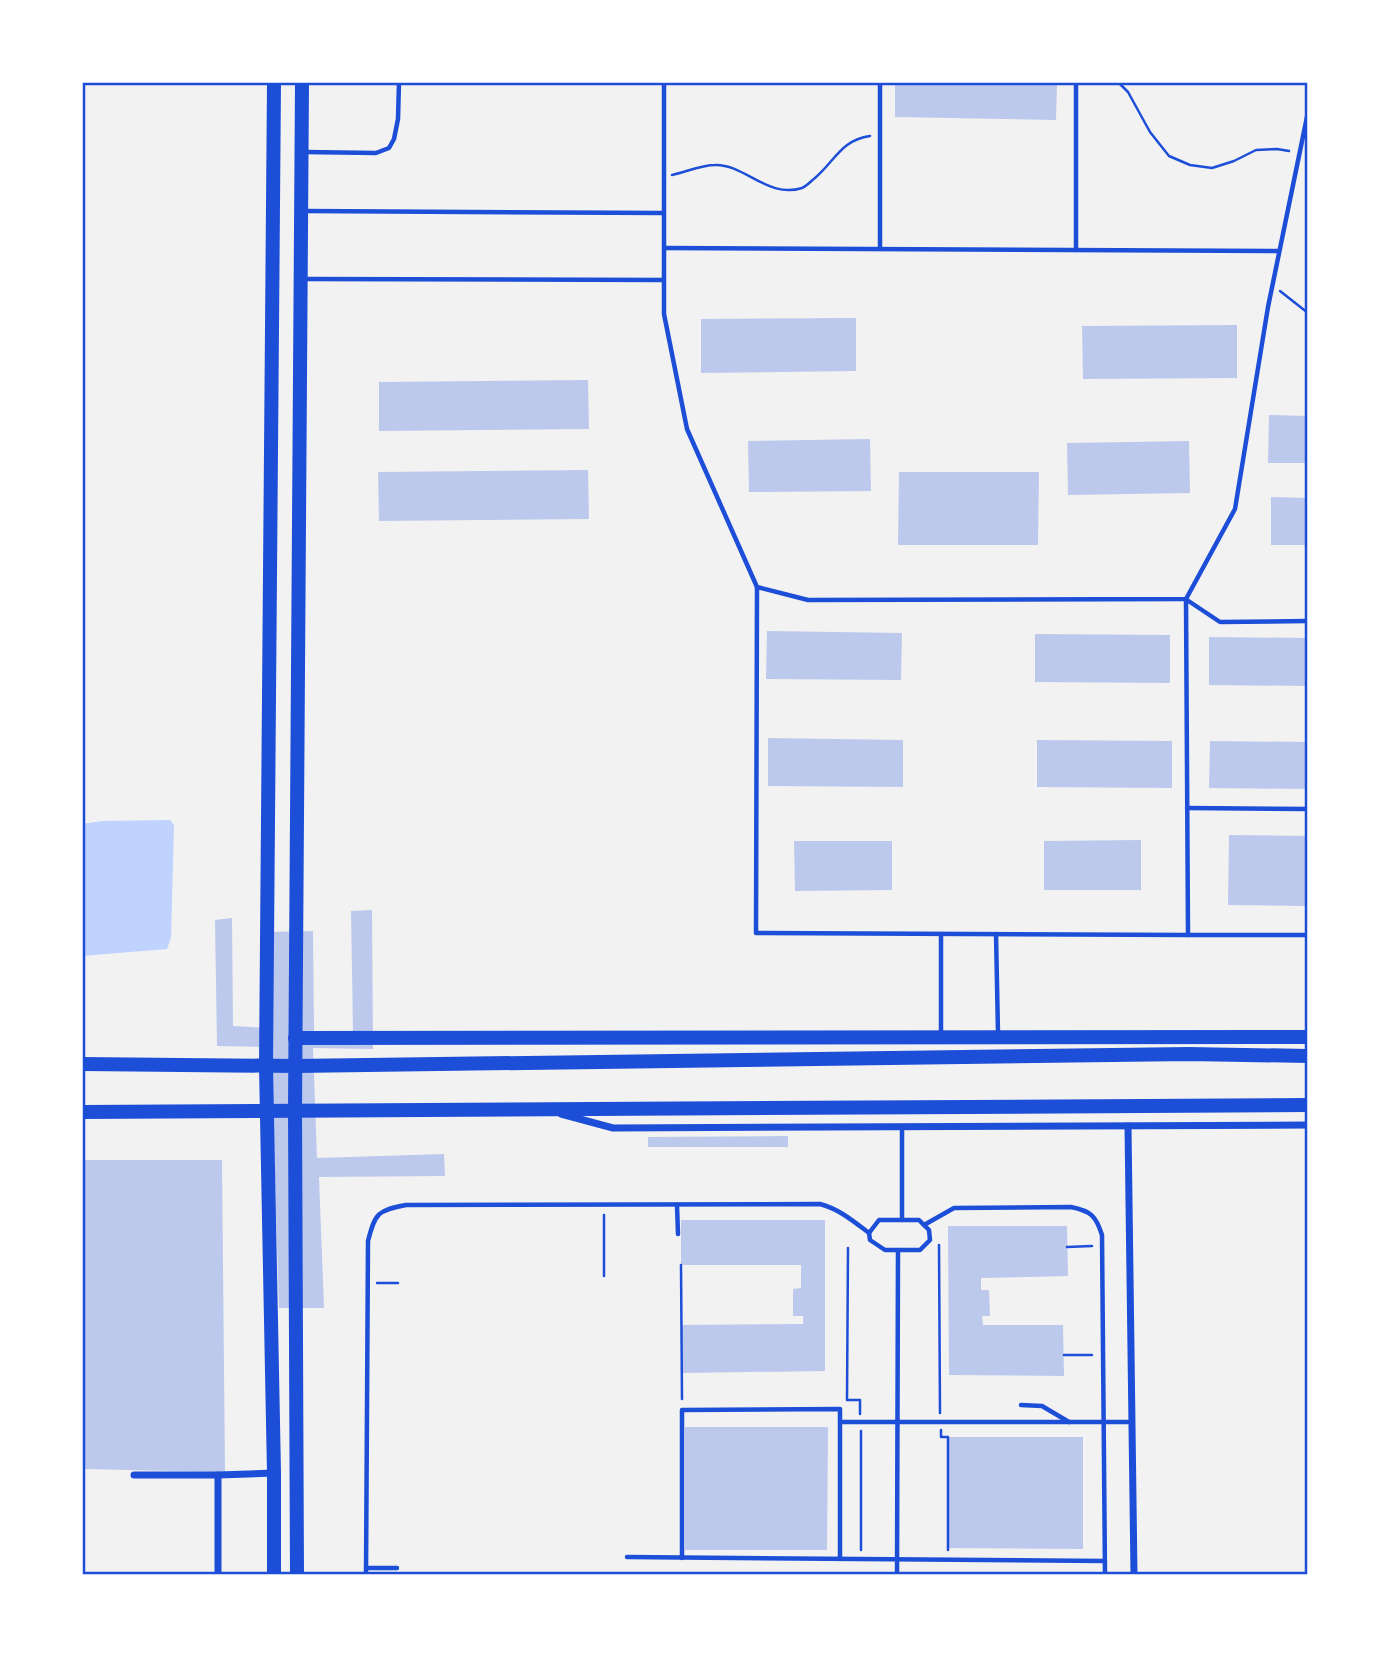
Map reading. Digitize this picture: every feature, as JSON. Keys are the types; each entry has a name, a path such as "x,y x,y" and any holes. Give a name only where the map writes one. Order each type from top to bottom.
{"main road":[{"path":"274,82 265,1066 274,1575"},
{"path":"297,1575 295,1038 302,82"},
{"path":"295,1038 1308,1037"},
{"path":"82,1064 295,1066 1189,1054 1308,1056"},
{"path":"82,1112 1308,1105"}],"street":[{"path":"543,1109 613,1128 1308,1125"},
{"path":"1128,1126 1134,1575"},
{"path":"134,1475 274,1473"},
{"path":"218,1475 218,1575"}],"lane":[{"path":"301,152 376,153 389,148 394,139 398,119 399,82"},
{"path":"664,82 664,314 687,429 757,587 756,933 1308,934"},
{"path":"880,82 880,249"},
{"path":"1076,82 1076,250"},
{"path":"1188,935 1186,599 1235,509 1272,285 1308,111"},
{"path":"301,211 664,213"},
{"path":"664,248 1279,251"},
{"path":"301,279 664,280"},
{"path":"757,587 808,600 1186,599 1220,621 1308,621"},
{"path":"1187,808 1308,809"},
{"path":"941,934 941,1038"},
{"path":"996,934 998,1038"},
{"path":"902,1127 902,1220"},
{"path":"366,1575 368,1241 373,1221 384,1209 406,1205 820,1204 839,1211 869,1233 870,1240 885,1250 920,1250 930,1240 929,1230 919,1220 879,1220 869,1233"},
{"path":"677,1205 678,1234"},
{"path":"924,1225 954,1208 1071,1207 1086,1210 1097,1221 1102,1235 1105,1575"},
{"path":"897,1575 898,1250"},
{"path":"1021,1405 1042,1406 1069,1422"},
{"path":"682,1558 682,1410 840,1409 840,1559"},
{"path":"840,1422 1132,1422"},
{"path":"627,1558 1105,1561"},
{"path":"366,1568 397,1568"}],"path":[{"path":"1118,82 1128,92 1150,132 1169,156 1190,165 1212,169 1256,150 1277,149 1299,153"},
{"path":"664,177 716,164 779,191 804,188 844,146 862,137 880,134"},
{"path":"1272,285 1308,313"},
{"path":"604,1205 604,1276"},
{"path":"939,1238 941,1437 948,1437 948,1559"},
{"path":"1067,1247 1102,1246"},
{"path":"848,1248 847,1400 860,1400 861,1559"},
{"path":"681,1265 682,1410"},
{"path":"367,1283 398,1283"},
{"path":"1064,1355 1103,1355"}],"water":[{"path":"170,820 174,825 171,938 167,949 82,956 82,824"}],"building":[{"path":"895,82 1057,82 1056,120 895,117"},
{"path":"856,318 856,371 701,373 701,319"},
{"path":"1237,325 1237,378 1083,379 1082,326"},
{"path":"588,380 589,429 379,431 379,382"},
{"path":"1269,415 1308,416 1308,463 1268,463"},
{"path":"870,439 871,491 749,492 748,441"},
{"path":"1189,441 1190,493 1068,495 1067,443"},
{"path":"588,470 589,519 379,521 378,472"},
{"path":"899,472 1039,472 1038,545 898,545"},
{"path":"1271,497 1308,498 1308,545 1271,545"},
{"path":"767,631 902,633 901,680 766,679"},
{"path":"1035,634 1170,635 1170,683 1035,682"},
{"path":"1209,637 1308,638 1308,686 1209,685"},
{"path":"768,738 903,740 903,787 768,786"},
{"path":"1037,740 1172,741 1172,788 1037,787"},
{"path":"1210,741 1308,742 1308,789 1209,788"},
{"path":"1229,835 1308,836 1308,906 1228,905"},
{"path":"1141,840 1141,890 1044,890 1044,841"},
{"path":"794,841 892,841 892,890 795,891"},
{"path":"372,910 373,1049 313,1048 317,1158 444,1154 445,1176 319,1177 324,1308 279,1308 271,1047 217,1046 215,920 232,918 233,1026 270,1028 266,932 313,931 314,1031 353,1032 351,911"},
{"path":"788,1136 788,1147 648,1147 648,1137"},
{"path":"82,1160 222,1160 225,1472 82,1469"},
{"path":"681,1220 825,1220 825,1371 682,1373 681,1325 803,1324 803,1316 793,1316 793,1289 801,1288 801,1265 681,1265"},
{"path":"948,1226 1067,1226 1068,1276 981,1278 981,1290 989,1290 990,1316 982,1316 983,1325 1063,1325 1064,1376 949,1375"},
{"path":"685,1427 828,1427 827,1550 685,1550"},
{"path":"948,1437 1083,1437 1083,1549 948,1548"}]}
